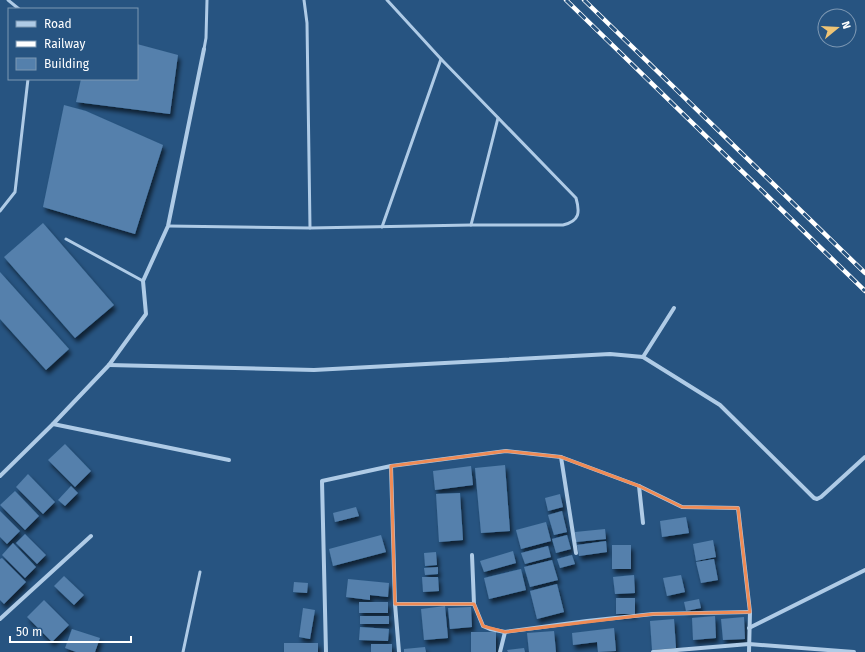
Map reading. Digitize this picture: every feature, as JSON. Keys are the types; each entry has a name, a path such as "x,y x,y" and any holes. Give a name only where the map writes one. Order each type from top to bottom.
{"street":[{"path":"0,476 53,424 109,365 146,314 143,281 168,226 204,49"},
{"path":"644,357 674,308"},
{"path":"109,365 314,370 610,354 644,357 720,405 814,498 817,499 821,497 865,457"},
{"path":"53,424 229,460"},
{"path":"326,652 322,481 391,466 506,451 561,457 639,486 682,507 738,508 750,612 748,652"},
{"path":"561,457 576,553"},
{"path":"391,466 395,604 399,652"},
{"path":"639,486 643,523"},
{"path":"0,619 91,536"},
{"path":"472,555 474,604 483,626 490,629 505,632 652,614 750,612"},
{"path":"749,628 865,570"},
{"path":"395,604 474,604"},
{"path":"500,652 505,632"},
{"path":"653,652 749,644 854,652"}],"lane":[{"path":"8,0 18,8"},
{"path":"204,49 206,38 207,0"},
{"path":"304,0 307,23 310,228"},
{"path":"168,226 310,228 563,225 571,223 575,220 579,209 576,198 441,59 387,0"},
{"path":"382,227 441,59"},
{"path":"0,211 15,192 28,80"},
{"path":"471,225 498,118"},
{"path":"66,239 143,281"},
{"path":"183,652 200,572"}],"highlighted area":[{"path":"506,451 561,457 639,486 682,507 738,508 750,612 653,614 505,632 483,626 474,604 395,604 391,466"}],"building":[{"path":"138,44 178,55 170,114 76,102 81,80 138,80"},
{"path":"64,105 86,111 163,145 135,234 43,207"},
{"path":"43,223 114,305 75,338 4,257"},
{"path":"0,272 69,349 46,370 0,319"},
{"path":"65,444 91,471 75,487 48,460"},
{"path":"505,465 510,531 481,533 475,468"},
{"path":"471,466 473,485 435,490 433,471"},
{"path":"28,474 55,502 43,514 16,487"},
{"path":"71,486 78,493 65,506 58,500"},
{"path":"15,491 39,516 25,530 0,505"},
{"path":"460,493 463,540 439,542 436,494"},
{"path":"560,494 563,507 548,511 545,498"},
{"path":"356,507 359,516 335,522 333,513"},
{"path":"0,511 20,531 7,544 0,537"},
{"path":"562,511 567,532 554,535 548,515"},
{"path":"686,517 689,533 662,537 660,521"},
{"path":"546,522 551,541 521,549 516,530"},
{"path":"605,529 606,539 576,542 575,532"},
{"path":"25,534 46,555 37,564 16,543"},
{"path":"381,535 386,552 333,566 329,549"},
{"path":"567,535 571,549 556,553 552,539"},
{"path":"713,540 716,557 696,561 693,544"},
{"path":"606,541 607,552 579,556 577,545"},
{"path":"13,543 36,567 25,578 2,555"},
{"path":"612,545 631,545 631,569 612,569"},
{"path":"548,546 551,557 525,564 521,553"},
{"path":"513,551 516,563 484,572 480,561"},
{"path":"436,552 437,565 425,566 424,553"},
{"path":"572,555 575,564 560,568 557,559"},
{"path":"2,558 26,582 4,604 0,600 0,559"},
{"path":"714,559 718,580 701,583 696,562"},
{"path":"552,560 558,580 530,587 524,567"},
{"path":"438,567 438,574 425,575 424,568"},
{"path":"521,569 526,590 489,599 484,578"},
{"path":"634,575 635,593 615,594 613,577"},
{"path":"681,575 685,592 667,596 663,578"},
{"path":"64,576 84,595 74,605 54,586"},
{"path":"422,577 438,577 439,591 423,592"},
{"path":"348,579 389,583 388,597 370,595 370,600 346,597"},
{"path":"294,582 308,583 307,593 293,592"},
{"path":"557,584 564,612 537,619 530,591"},
{"path":"616,598 635,598 635,614 616,614"},
{"path":"699,599 701,608 686,611 684,602"},
{"path":"44,600 69,625 52,642 27,617"},
{"path":"359,602 388,602 388,613 359,613"},
{"path":"445,606 448,638 424,640 421,609"},
{"path":"471,607 472,627 450,629 448,608"},
{"path":"303,608 315,610 310,639 299,637"},
{"path":"360,616 389,616 389,624 360,624"},
{"path":"715,616 716,638 693,640 692,618"},
{"path":"744,617 745,639 723,640 721,619"},
{"path":"674,619 676,648 652,650 650,621"},
{"path":"360,627 389,629 388,641 359,640"},
{"path":"614,628 616,651 598,652 597,642 573,645 572,633"},
{"path":"72,629 100,638 95,652 76,652 65,648"},
{"path":"554,631 556,652 529,652 527,633"},
{"path":"471,632 496,632 496,652 471,652"},
{"path":"284,643 318,643 318,652 284,652"},
{"path":"371,644 392,644 392,652 371,652"},
{"path":"425,647 426,652 404,652 404,649"},
{"path":"524,648 525,652 508,652 507,650"}],"railway":[{"path":"566,0 865,291"},
{"path":"584,0 865,273"}]}
